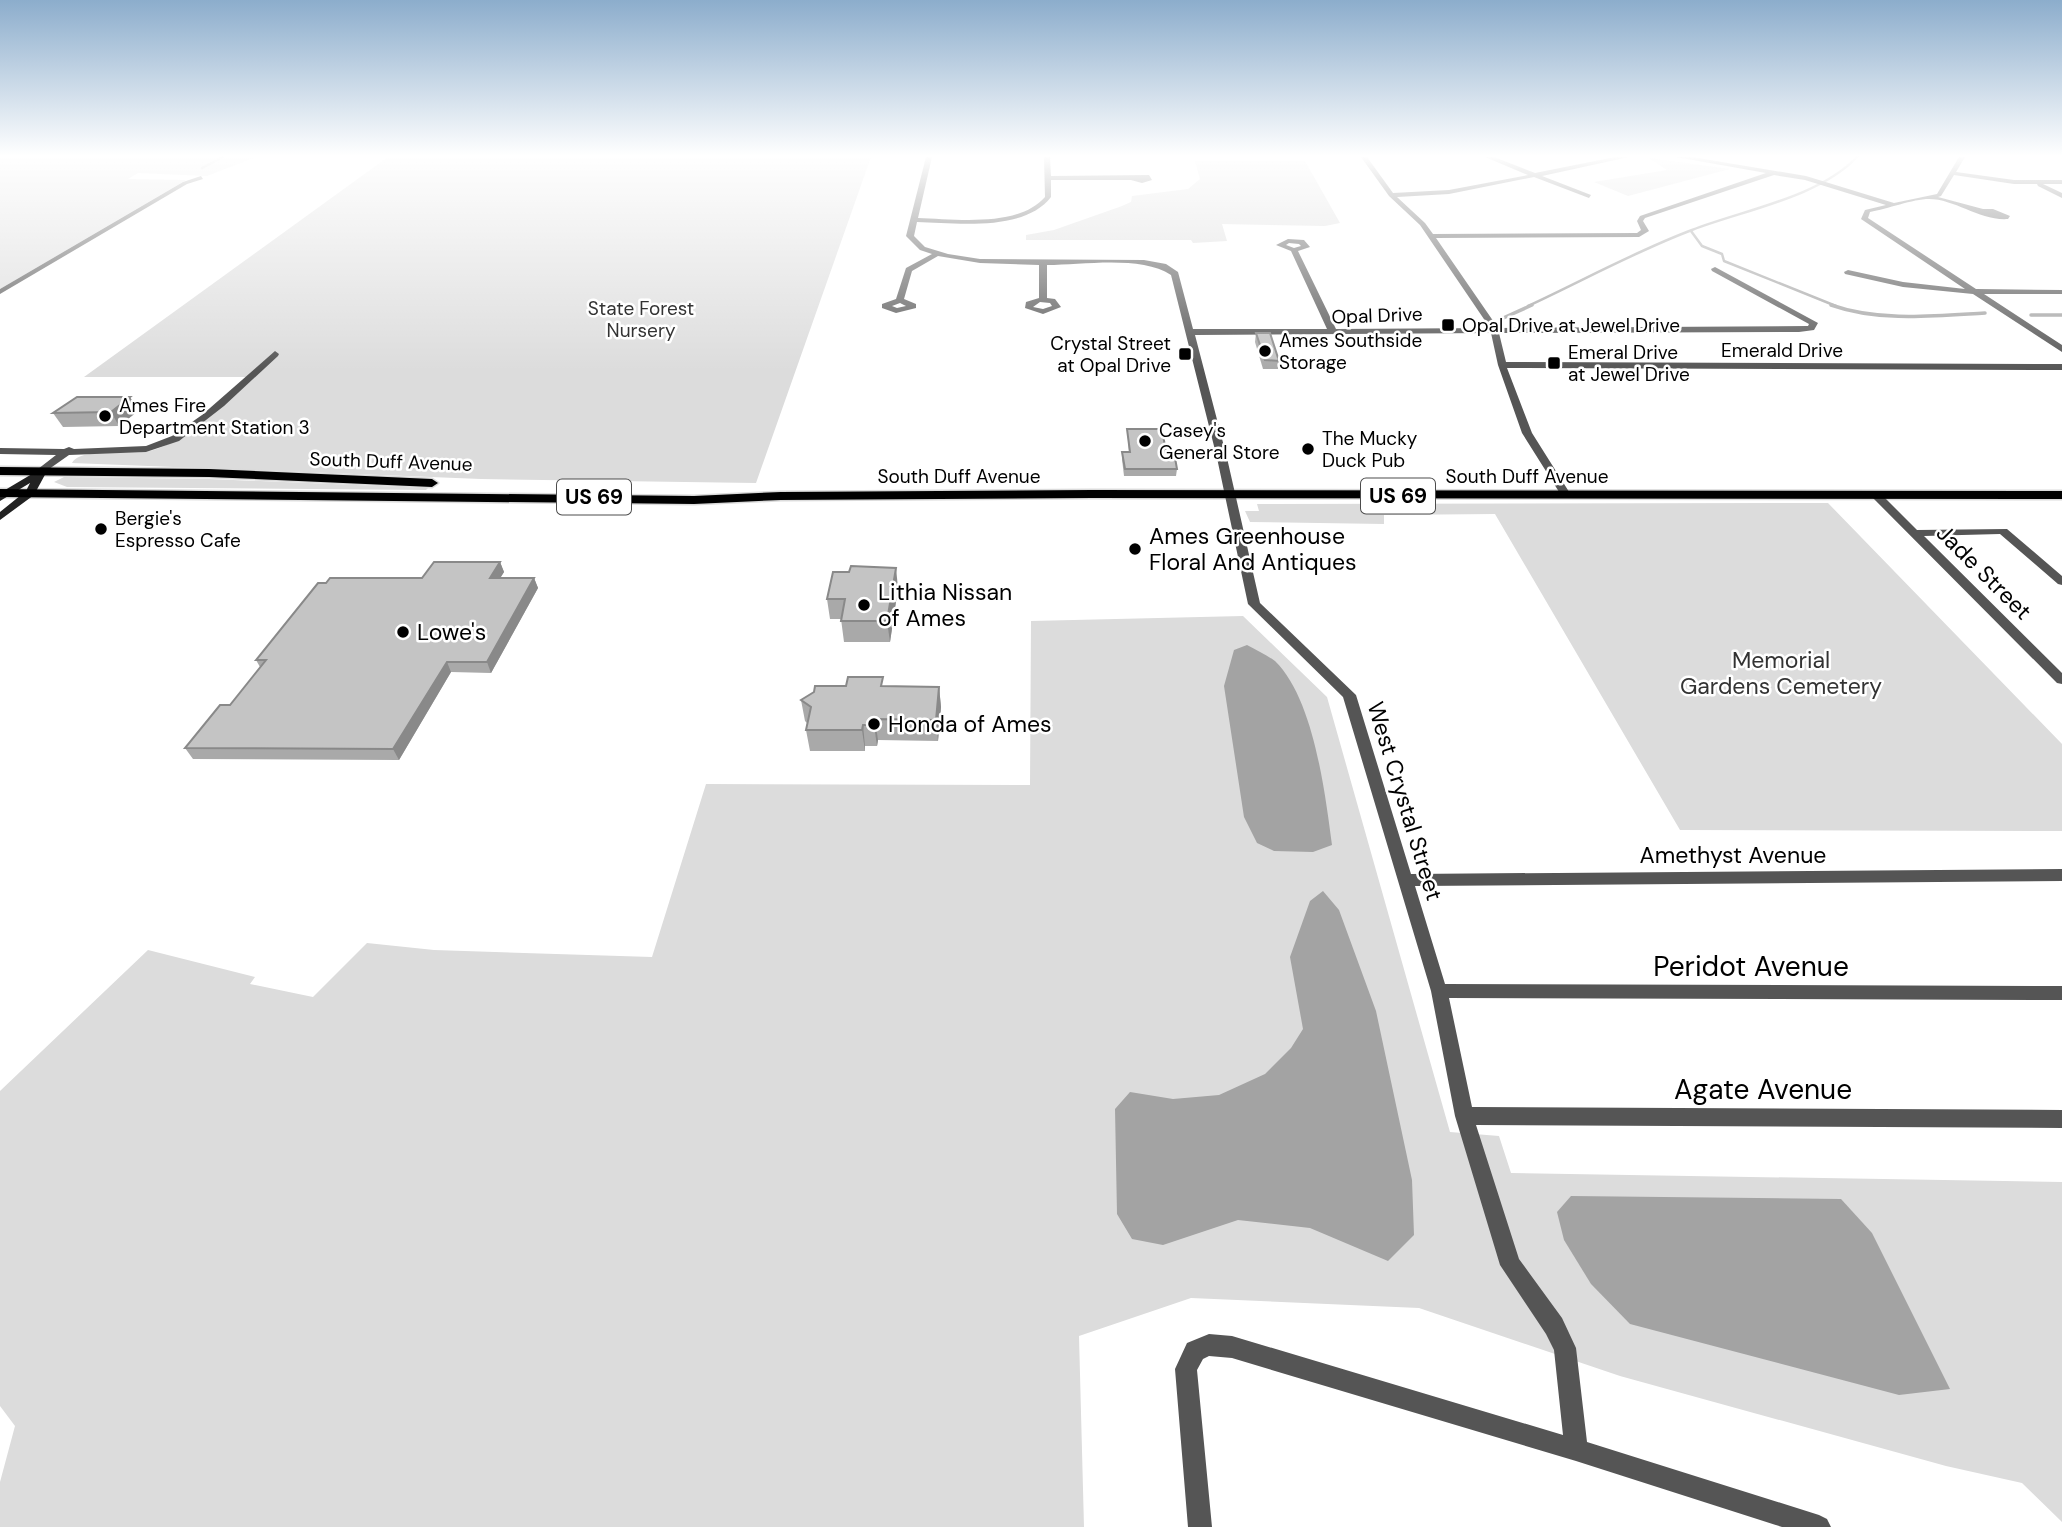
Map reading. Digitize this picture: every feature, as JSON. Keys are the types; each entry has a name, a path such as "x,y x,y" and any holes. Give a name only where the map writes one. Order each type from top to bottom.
{"main road":[{"name":"South Duff Avenue","path":"0,471 209,473 421,483 664,488 781,496"},
{"path":"0,517 30,493 42,471"},
{"path":"2,494 42,471"},
{"name":"South Duff Avenue","path":"2,494 694,500 781,496 2062,495"}],"street":[{"path":"0,292 108,228"},
{"path":"900,300 909,270 935,255 913,242 910,236 912,228"},
{"path":"1423,228 1494,328 1502,365 1527,432 1566,495"},
{"path":"1431,236 1639,235 1646,232 1644,228"},
{"path":"1878,228 2062,348"},
{"path":"1294,250 1333,332"},
{"name":"West Crystal Street","path":"935,255 968,261 1135,262 1163,266 1177,279 1254,604 1349,695 1439,991 1464,1116 1510,1265 1554,1326 1565,1348 1576,1450"},
{"path":"1043,300 1044,262"},
{"name":"Opal Drive","path":"1191,332 1494,328 1799,329 1811,328 1814,323 1715,269"},
{"path":"1849,272 1916,289 2062,292"},
{"path":"0,451 138,450 174,439 275,354"},
{"name":"Emerald Drive","path":"1502,365 2062,367"},
{"path":"42,471 69,450"},
{"name":"Jade Street","path":"1876,495 2062,680"},
{"path":"1914,533 2003,531 2062,582"},
{"name":"Amethyst Avenue","path":"1405,880 2062,875"},
{"name":"Peridot Avenue","path":"1439,991 2062,993"},
{"name":"Agate Avenue","path":"1464,1116 2062,1119"},
{"path":"1200,1527 1186,1369 1195,1351 1209,1345 1232,1347 1576,1450 1819,1527"}],"green space":[{"path":"0,228 104,228 0,289"},
{"name":"State Forest Nursery","path":"290,228 846,228 756,483 481,479 72,463 77,458 95,453 142,452 164,446 205,420 253,377 84,377"},
{"path":"1223,228 1227,241 1193,243 1191,240 1026,240 1026,235 1054,230"},
{"path":"64,477 210,479 428,488 67,487 54,482"},
{"name":"Memorial Gardens Cemetery","path":"1828,503 2062,744 2062,831 1680,830 1495,514 1384,515 1384,524 1250,522 1245,511 1259,511 1257,504"},
{"path":"1243,616 1327,697 1450,1132 1499,1136 1511,1173 2062,1182 2062,1522 2022,1483 1946,1466 1620,1376 1419,1308 1191,1298 1079,1336 1084,1527 0,1527 0,1482 15,1426 0,1406 0,1091 148,950 255,977 250,984 313,997 367,943 434,950 652,957 706,784 1030,785 1031,621"}],"shaded area":[{"path":"1247,645 1275,661 1299,698 1316,748 1332,845 1313,852 1274,851 1257,843 1244,817 1224,686 1234,650"},
{"path":"1323,891 1339,910 1376,1011 1412,1180 1414,1235 1388,1261 1310,1228 1238,1220 1163,1245 1132,1239 1117,1214 1115,1109 1130,1092 1173,1099 1219,1095 1265,1074 1291,1048 1303,1029 1290,957 1310,901"},
{"path":"1571,1196 1841,1199 1872,1233 1950,1389 1899,1395 1630,1324 1591,1284 1564,1240 1557,1212"}],"building":[{"path":"1256,333 1270,333 1279,361 1265,360"},
{"path":"77,397 130,397 111,412 53,413"},
{"path":"1127,429 1162,429 1166,452 1174,452 1177,469 1125,469 1122,452 1130,452"},
{"name":"Lowe's","path":"434,562 500,562 490,578 534,578 487,662 447,662 393,749 185,748 220,705 230,705 266,660 256,660 318,583 326,583 330,578 422,578"},
{"path":"851,566 896,568 887,621 841,621 845,599 827,599 833,572 849,572"},
{"path":"848,677 883,677 881,686 939,687 936,720 875,719 874,725 863,725 862,730 806,730 811,707 801,700 814,692 815,686 846,686"}],"waterway":[{"path":"1528,306 1671,238 1698,228"},
{"path":"1691,231 1702,246 1722,254 1724,261 1836,306"},
{"path":"1501,319 1532,305"},
{"path":"1831,305 1887,316 1985,313"},
{"path":"2031,315 2062,315"}],"place":[{"name":"Opal Drive at Jewel Drive","path":"1448,325"},
{"name":"Ames Southside Storage","path":"1265,351"},
{"name":"Crystal Street at Opal Drive","path":"1185,354"},
{"name":"Emeral Drive at Jewel Drive","path":"1554,363"},
{"name":"Ames Fire Department Station 3","path":"105,416"},
{"name":"Casey's General Store","path":"1145,441"},
{"name":"The Mucky Duck Pub","path":"1308,449"},
{"name":"Bergie's Espresso Cafe","path":"101,529"},
{"name":"Ames Greenhouse Floral And Antiques","path":"1135,549"},
{"name":"Lithia Nissan of Ames","path":"864,605"},
{"name":"Lowe's","path":"403,632"},
{"name":"Honda of Ames","path":"874,724"}]}
